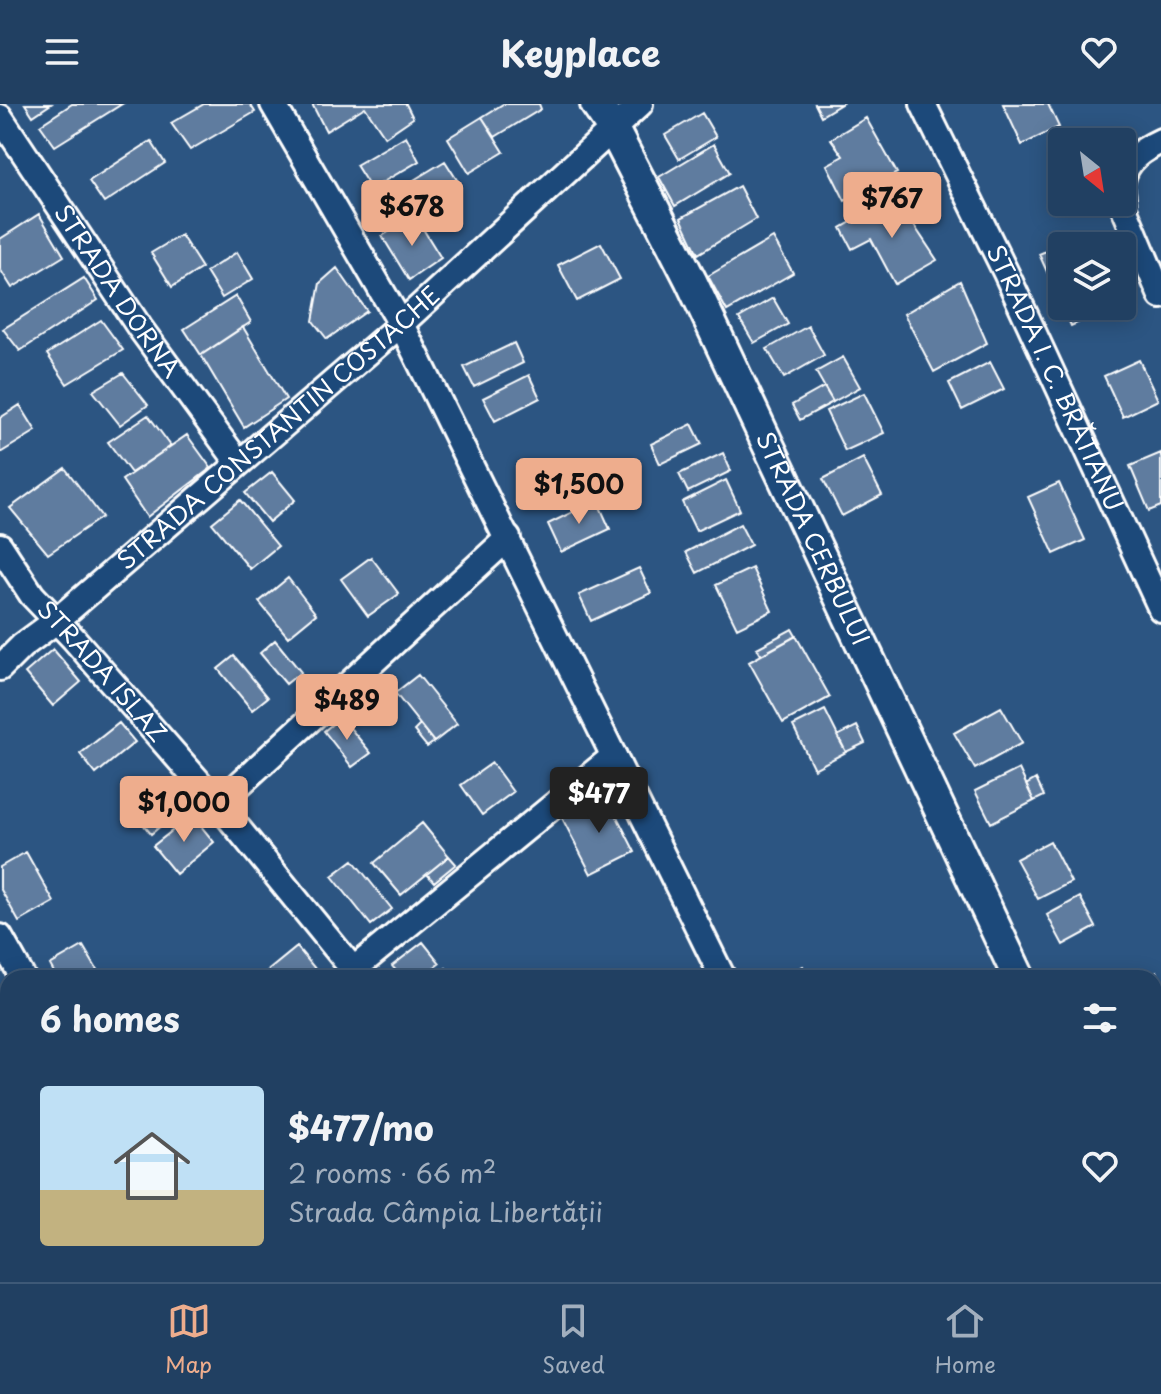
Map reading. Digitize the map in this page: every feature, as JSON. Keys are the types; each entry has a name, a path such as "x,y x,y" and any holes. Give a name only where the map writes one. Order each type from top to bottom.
{"street":[{"path":"273,104 401,324 719,970"},
{"name":"STRADA CONSTANTIN COSTACHE","path":"0,668 401,324 605,116 640,104"},
{"name":"STRADA I. C. BRĂTIANU","path":"923,104 1161,609"},
{"name":"STRADA CERBULUI","path":"605,116 691,281 1015,970"},
{"name":"STRADA DORNA","path":"0,117 140,328 238,462"},
{"path":"1136,158 1161,141"},
{"path":"1127,216 1161,296"},
{"path":"218,804 508,538"},
{"name":"STRADA ISLAZ","path":"0,546 32,595 218,804 353,970"},
{"path":"361,970 614,756"},
{"path":"0,937 19,970"}],"building":[{"path":"25,104 51,104 33,116"},
{"path":"72,104 122,104 55,146 40,125"},
{"path":"204,104 250,104 255,112 190,150 171,123"},
{"path":"312,104 406,104 413,118 385,137 365,107 326,131"},
{"path":"503,104 539,104 541,109 495,137 482,117"},
{"path":"815,104 841,104 821,116"},
{"path":"1003,104 1048,104 1059,127 1048,128 1048,132 1022,145"},
{"path":"702,113 716,137 679,159 665,135"},
{"path":"482,117 504,152 469,173 448,138"},
{"path":"866,118 897,173 845,201 827,165 843,156 831,139"},
{"path":"406,136 419,161 371,189 356,165"},
{"path":"151,141 165,163 104,203 89,181"},
{"path":"714,144 730,173 675,206 659,177"},
{"path":"445,161 457,180 388,222 376,203"},
{"path":"739,186 756,219 698,254 681,218"},
{"path":"895,197 937,260 895,284 871,239 852,249 841,228"},
{"path":"39,214 64,256 12,288 0,269 0,239"},
{"path":"415,216 441,258 409,280 382,236"},
{"path":"181,235 202,268 172,287 151,253"},
{"path":"773,238 793,273 727,311 708,276"},
{"path":"601,243 620,279 577,301 558,265"},
{"path":"1048,250 1048,274 1039,254"},
{"path":"237,252 253,279 222,298 206,272"},
{"path":"337,268 367,311 327,339 313,321 320,283"},
{"path":"84,278 98,300 20,351 3,329"},
{"path":"960,281 987,343 934,372 904,314"},
{"path":"236,296 251,322 201,355 184,329"},
{"path":"773,298 788,324 754,343 739,318"},
{"path":"101,320 123,350 67,384 47,354"},
{"path":"1068,320 1084,320 1071,326"},
{"path":"808,326 824,355 784,378 767,349"},
{"path":"243,327 286,399 244,427 201,355"},
{"path":"514,343 523,363 474,387 464,367"},
{"path":"843,357 860,387 833,402 816,372"},
{"path":"1139,360 1158,400 1123,417 1104,376"},
{"path":"990,362 1004,389 962,410 949,383"},
{"path":"123,373 148,405 120,425 93,391"},
{"path":"529,375 540,398 495,421 483,398"},
{"path":"824,387 833,402 800,420 792,405"},
{"path":"864,393 884,433 845,451 826,411"},
{"path":"20,405 36,431 0,453 0,418"},
{"path":"148,415 171,446 131,473 108,442"},
{"path":"692,424 702,444 660,464 651,444"},
{"path":"187,435 211,468 147,517 122,480"},
{"path":"723,453 731,471 688,492 679,474"},
{"path":"1161,453 1161,506 1149,511 1130,466"},
{"path":"863,458 882,495 842,516 823,479"},
{"path":"65,468 102,517 48,554 10,508"},
{"path":"272,472 295,500 269,522 245,493"},
{"path":"726,480 740,510 696,531 682,502"},
{"path":"1059,483 1085,540 1054,554 1028,497"},
{"path":"240,500 278,546 250,569 212,523"},
{"path":"597,500 610,529 561,552 548,524"},
{"path":"740,524 751,545 697,573 686,552"},
{"path":"371,557 399,594 368,616 341,579"},
{"path":"639,568 651,593 591,621 579,595"},
{"path":"752,568 772,611 737,628 716,585"},
{"path":"288,578 316,614 288,637 259,602"},
{"path":"792,629 796,636 761,655 757,648"},
{"path":"796,636 830,697 783,723 749,662"},
{"path":"275,640 301,672 286,684 260,653"},
{"path":"53,649 81,682 53,706 25,673"},
{"path":"234,656 268,697 252,710 218,669"},
{"path":"418,675 457,724 434,742 395,693"},
{"path":"1001,707 1022,743 975,769 954,733"},
{"path":"825,710 846,752 814,769 793,726"},
{"path":"341,717 371,753 352,767 324,731"},
{"path":"119,723 135,742 96,774 80,754"},
{"path":"420,725 434,742 427,747 414,731"},
{"path":"857,726 865,743 846,752 837,736"},
{"path":"492,763 513,792 482,815 461,785"},
{"path":"1019,769 1034,801 991,823 975,791"},
{"path":"1036,779 1044,796 1034,801 1026,785"},
{"path":"161,790 179,811 151,834 134,813"},
{"path":"606,795 635,852 591,874 562,818"},
{"path":"192,815 214,842 176,874 153,846"},
{"path":"422,823 449,856 401,895 374,863"},
{"path":"1050,841 1071,882 1038,899 1016,859"},
{"path":"26,852 54,902 19,922 0,888 0,867"},
{"path":"449,856 456,864 434,882 427,874"},
{"path":"353,860 392,909 371,925 332,876"},
{"path":"1080,897 1096,927 1063,945 1047,915"},
{"path":"423,942 440,963 431,970 395,970 392,966"},
{"path":"83,946 97,970 53,970 50,965"},
{"path":"297,947 316,970 269,970"}]}
